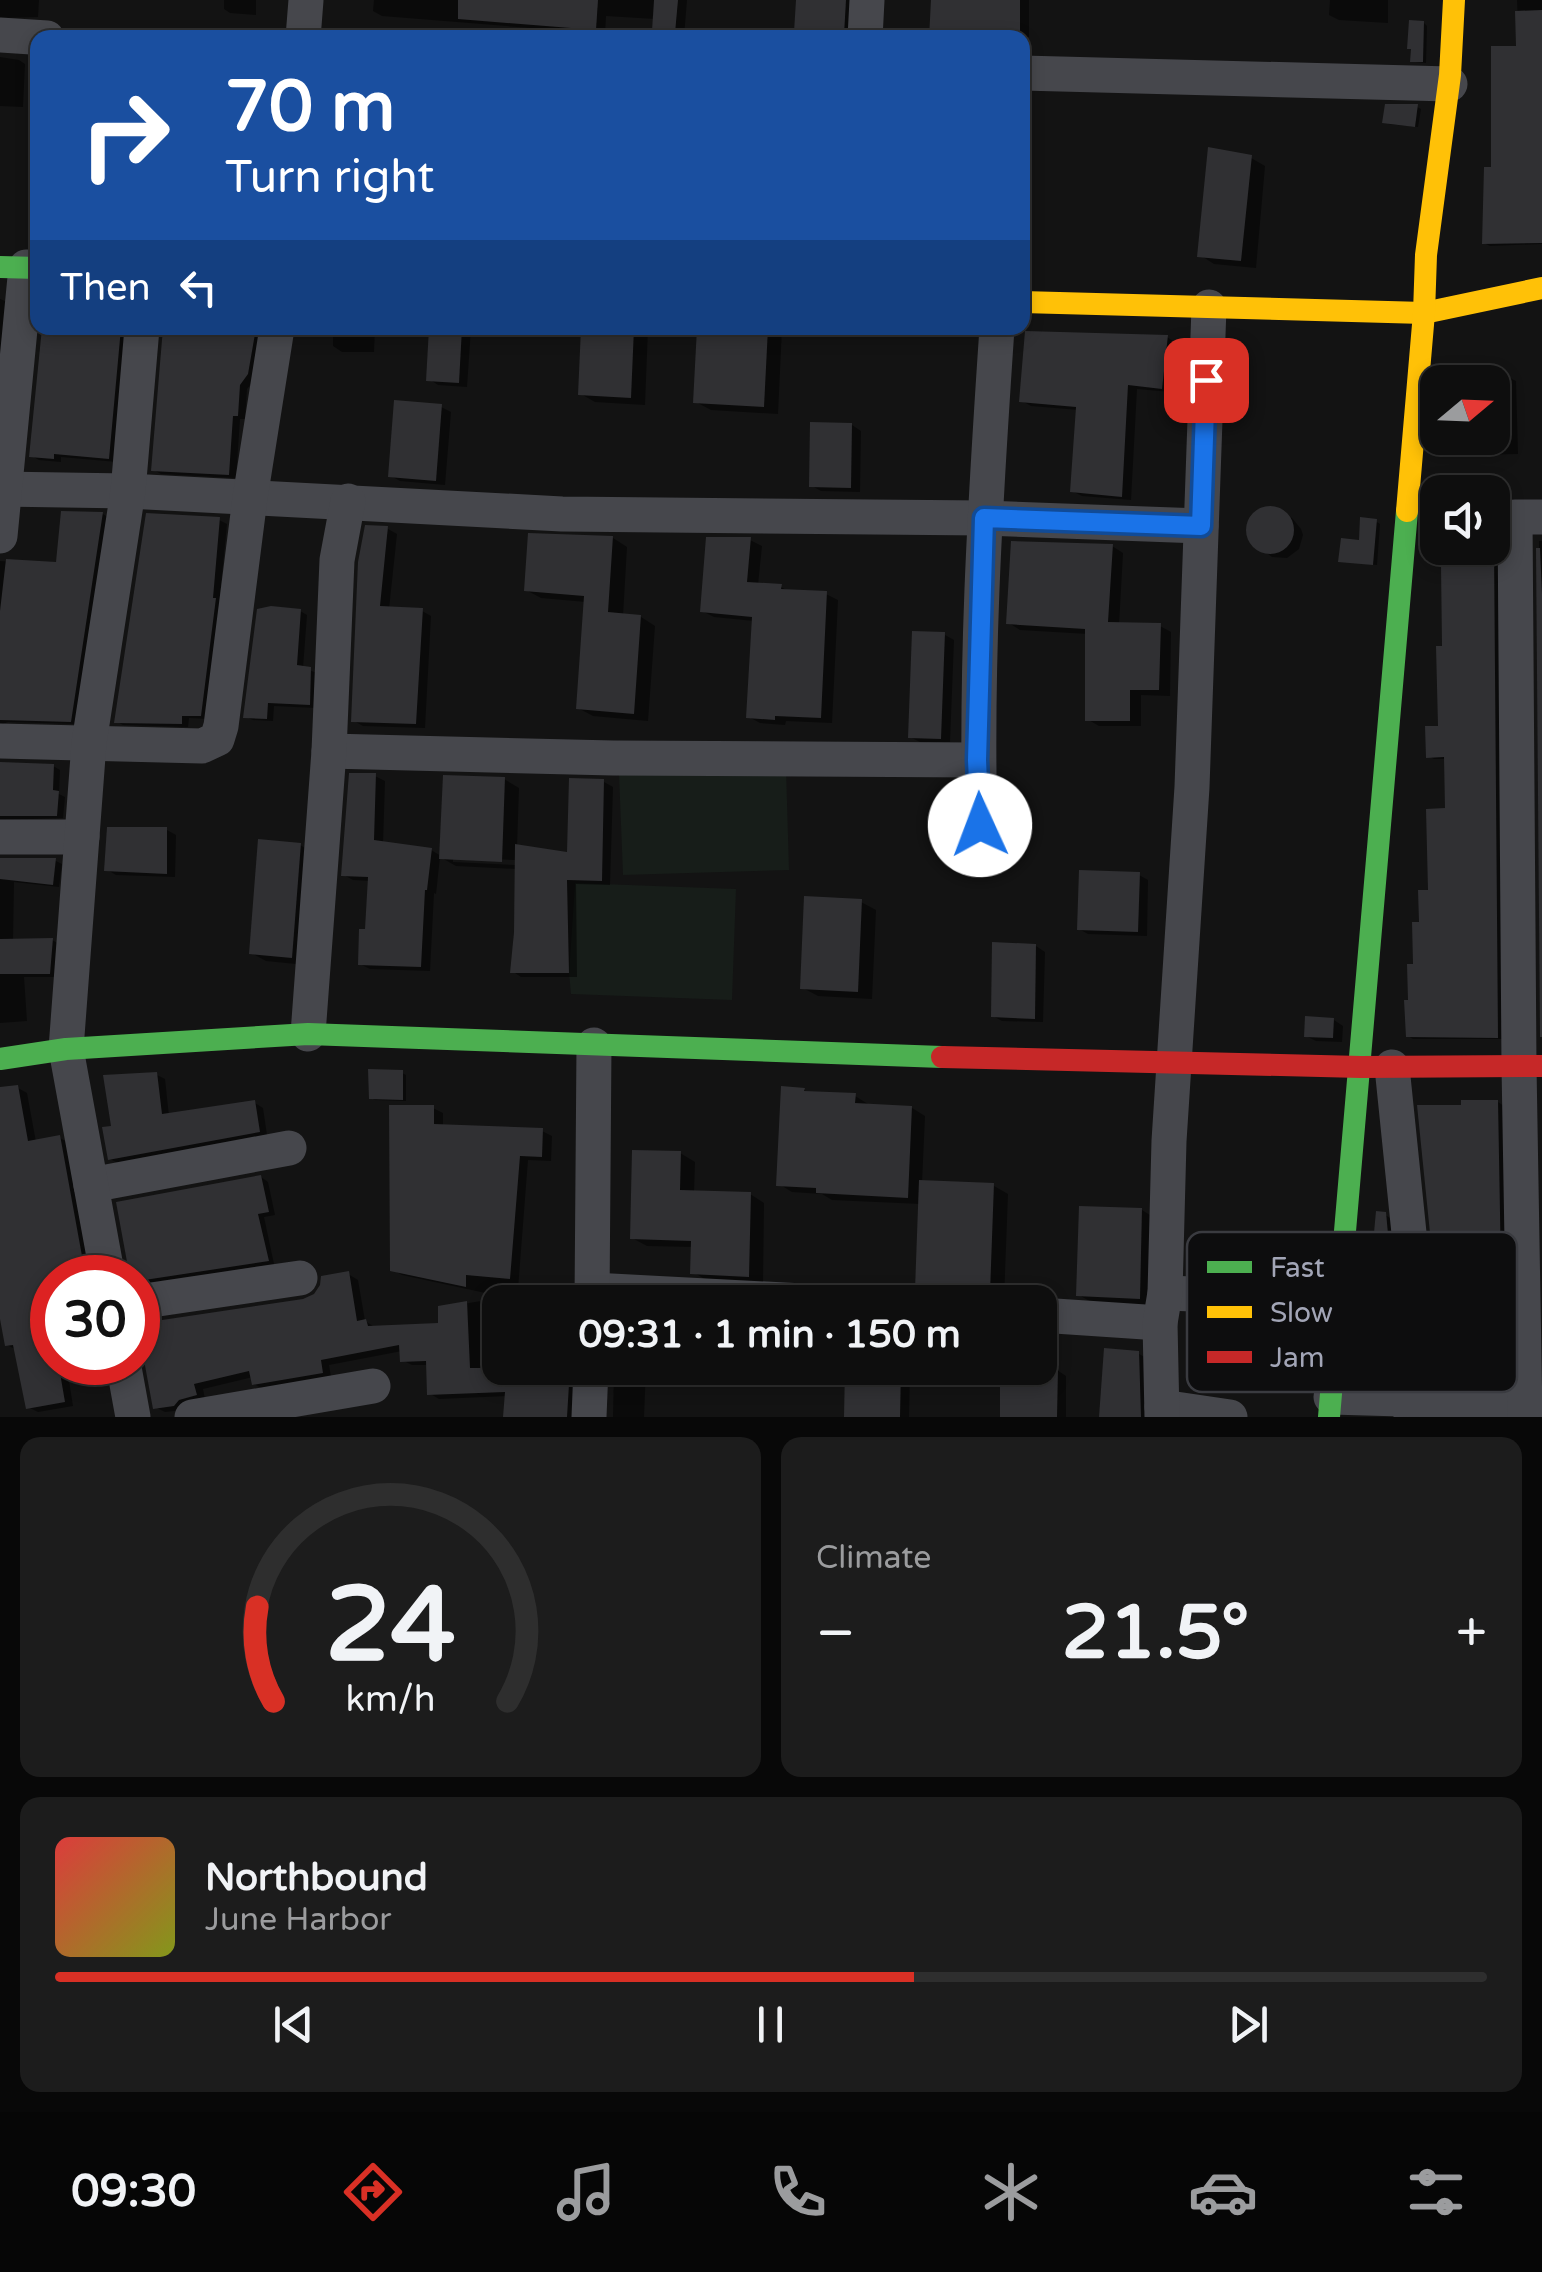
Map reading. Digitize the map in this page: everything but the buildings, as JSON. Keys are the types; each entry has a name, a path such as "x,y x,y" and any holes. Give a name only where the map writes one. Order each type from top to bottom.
{"street":[{"path":"304,30 306,0"},
{"path":"866,30 867,0"},
{"path":"1351,1232 1377,1067 1428,216 1450,84 1454,0"},
{"path":"0,35 30,37"},
{"path":"1030,73 1450,84"},
{"path":"0,536 21,267"},
{"path":"1030,302 1424,312 1542,288"},
{"path":"1209,307 1192,787 1163,1308 1162,1412 1230,1417"},
{"path":"104,1255 66,1050 89,743 128,491 141,335"},
{"path":"0,742 202,746 217,739 276,335"},
{"path":"981,857 977,760 984,518 997,335"},
{"path":"2,489 128,491 562,514 984,518 1201,526"},
{"path":"308,1034 329,751 337,560 348,501"},
{"path":"1330,1407 1531,1407 1530,1066 1516,517 1542,518"},
{"path":"329,751 977,760"},
{"path":"0,837 82,837"},
{"path":"0,1059 66,1050 308,1034 1174,1063 1530,1066"},
{"path":"592,1285 594,1044"},
{"path":"1377,1067 1409,1232"},
{"path":"91,1185 289,1148"},
{"path":"160,1299 300,1278"},
{"path":"1057,1314 1187,1307"},
{"path":"127,1385 133,1417"},
{"path":"590,1385 590,1417"},
{"path":"192,1417 373,1386"}],"shaded area":[{"path":"786,768 789,870 623,875 619,774"},
{"path":"575,883 736,889 732,1000 571,994"}],"traffic: fast":[{"path":"0,267 30,268"},
{"path":"1345,1232 1407,511"},
{"path":"0,1059 66,1049 308,1034 942,1057"},
{"path":"1329,1417 1331,1392"}],"traffic: slow":[{"path":"1407,511 1426,255 1450,75 1454,0"},
{"path":"1030,302 1424,313 1542,288"}],"traffic: jam":[{"path":"942,1057 1361,1067 1542,1066"}],"route":[{"path":"980,825 977,760 984,518 1201,526 1206,380"}]}
